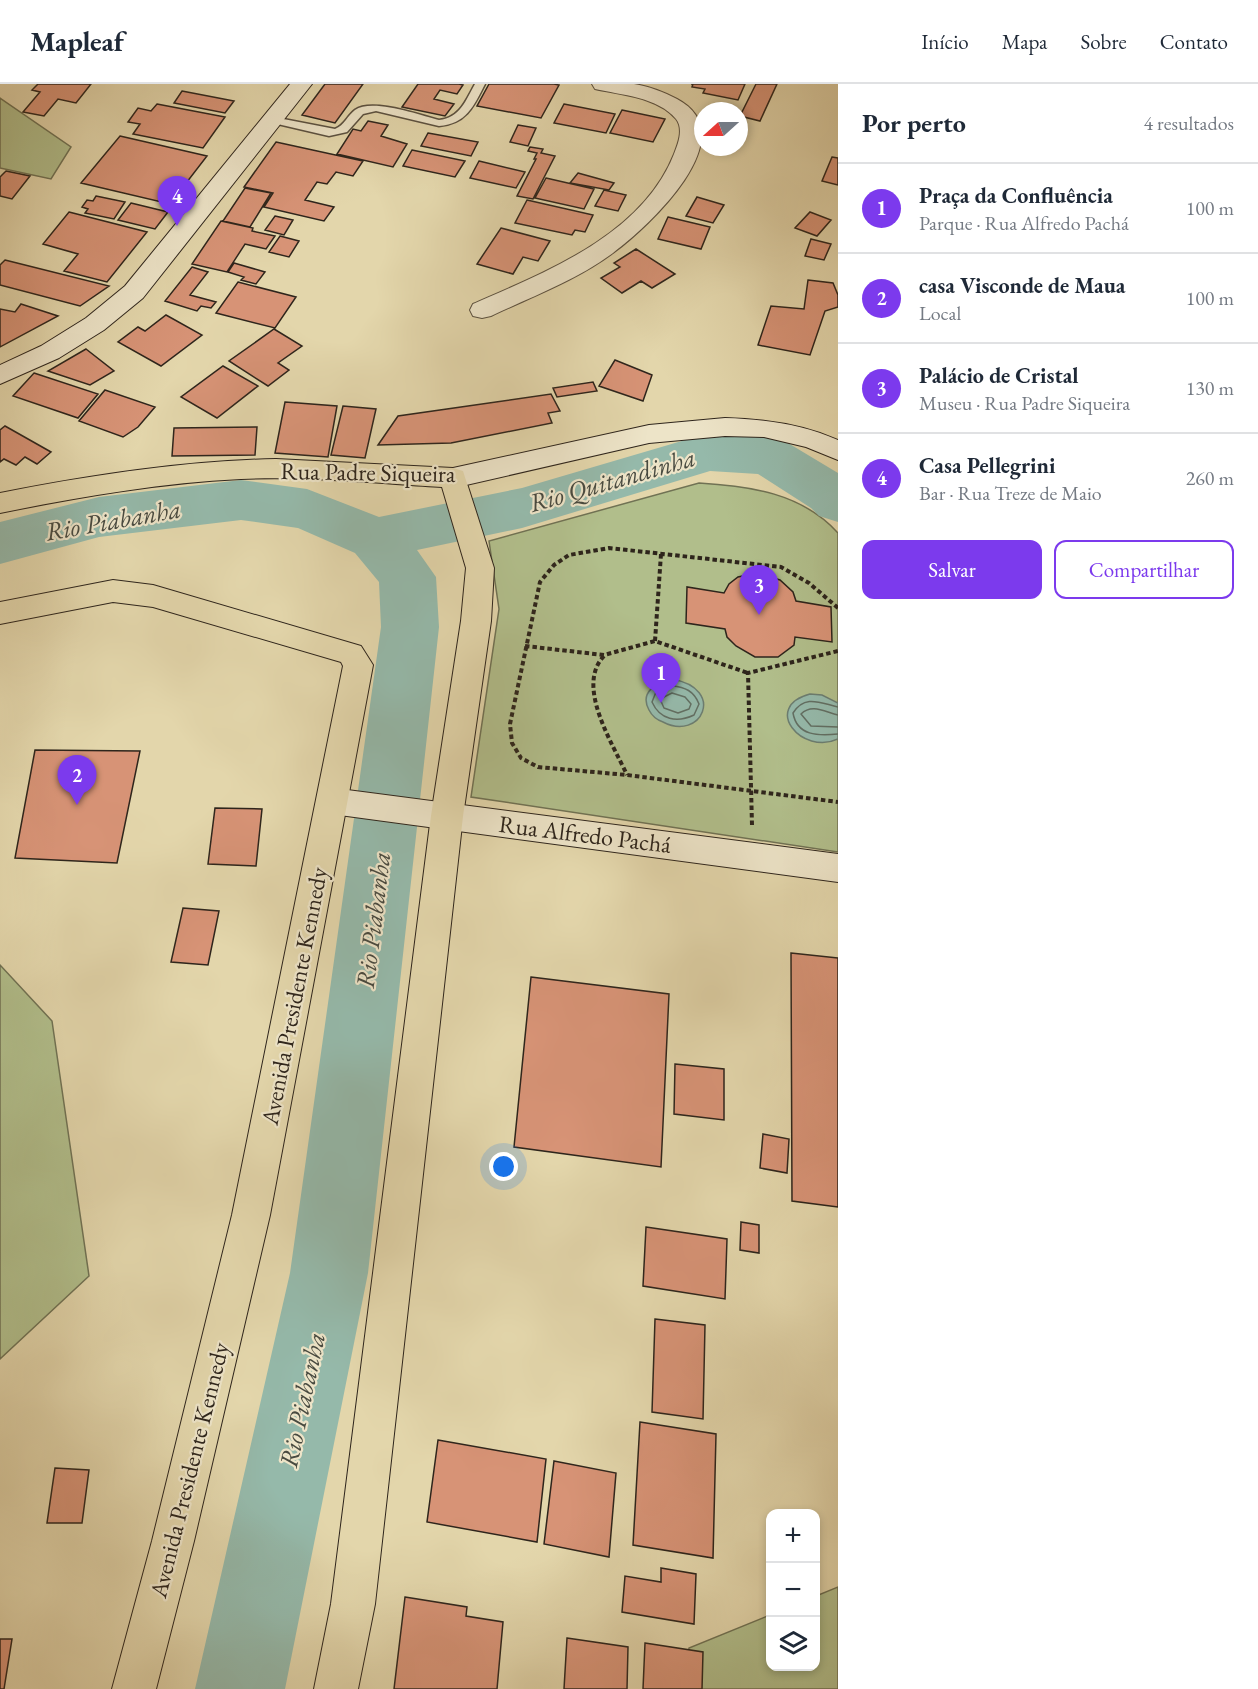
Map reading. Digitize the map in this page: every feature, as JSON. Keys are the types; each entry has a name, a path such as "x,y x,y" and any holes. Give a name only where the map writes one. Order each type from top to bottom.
{"main road":[{"path":"0,375 50,352 95,324 134,292 177,242 301,84"},
{"path":"482,310 568,272 626,231 667,190 684,161 690,137 689,123 682,112 669,103 644,94 603,84"},
{"name":"Rua Padre Siqueira","path":"0,503 56,492 172,475 274,469 456,487 649,434 725,427 764,429 813,441 838,451"},
{"path":"336,1689 353,1604 377,1418 438,815 476,621 480,568 456,487"},
{"name":"Avenida Presidente Kennedy","path":"0,613 113,591 153,596 351,654 358,665 339,802 251,1215 173,1541 134,1689"},
{"name":"Rua Alfredo Pachá","path":"339,802 838,868"}],"lane":[{"path":"273,120 329,133 339,132 348,129 359,112 376,108 439,123 450,123 459,119 480,84"}],"path":[{"path":"838,608 809,583 781,567 609,549 583,550 564,556 550,566 540,582 510,724 512,743 521,758 538,767 627,775 838,802"},
{"path":"655,641 661,554"},
{"path":"525,645 604,655 655,641 748,673 838,651"},
{"path":"604,655 595,668 593,684 596,704 627,775"},
{"path":"748,673 751,791"}],"green space":[{"path":"0,98 71,147 51,179 0,168"},
{"path":"699,483 737,486 792,500 824,519 838,533 838,852 471,797 499,609 489,541"},
{"path":"0,965 52,1021 89,1276 0,1359"},
{"path":"838,1587 838,1689 685,1689 689,1648 766,1617 766,1671 820,1671 820,1594"}],"water":[{"path":"672,679 689,685 699,693 703,702 702,712 697,720 688,725 677,726 659,720 649,710 646,698 648,693 655,685"},
{"path":"810,694 822,695 838,703 838,739 824,742 812,741 800,736 792,728 788,718 789,709 796,700"}],"building":[{"path":"38,84 91,84 76,103 58,99 44,116 23,112 40,92 32,90"},
{"path":"325,84 363,84 335,123 302,115"},
{"path":"418,84 463,85 457,94 440,90 434,99 454,104 445,116 402,107"},
{"path":"489,84 559,85 541,118 477,106"},
{"path":"693,84 745,84 738,100 703,93 705,89 692,87"},
{"path":"756,84 777,84 760,121 748,118 747,102"},
{"path":"182,91 234,101 225,113 174,103"},
{"path":"157,104 225,117 203,148 133,134 140,124 128,122 138,108 151,111"},
{"path":"564,104 615,114 606,133 554,123"},
{"path":"622,110 665,119 653,142 610,133"},
{"path":"368,121 388,125 381,136 407,144 393,167 337,154 353,129 361,131"},
{"path":"518,125 536,128 528,146 510,142"},
{"path":"428,133 478,142 471,156 421,146"},
{"path":"120,136 207,156 170,204 81,183"},
{"path":"276,142 363,161 353,176 336,172 327,184 317,182 305,200 334,207 324,221 264,207 273,193 244,187"},
{"path":"530,147 543,149 541,153 555,156 533,199 517,196 536,159 534,159 537,153 528,151"},
{"path":"412,150 465,161 455,177 403,166"},
{"path":"832,157 838,158 838,185 822,181"},
{"path":"479,161 525,172 516,188 470,178"},
{"path":"6,171 30,176 12,199 0,196 0,177"},
{"path":"578,173 614,183 609,190 570,183"},
{"path":"546,178 594,189 584,209 535,198"},
{"path":"245,188 271,193 250,227 223,221"},
{"path":"604,190 626,195 618,211 595,206"},
{"path":"96,196 125,202 114,219 85,213 88,209 82,207 87,200 93,201"},
{"path":"697,197 724,205 713,223 686,216"},
{"path":"527,200 593,215 585,232 575,230 572,235 515,223"},
{"path":"131,203 168,212 155,229 118,220"},
{"path":"69,212 147,232 107,282 64,271 78,254 43,244"},
{"path":"810,212 831,220 817,236 795,228"},
{"path":"275,216 293,220 284,235 265,230"},
{"path":"668,217 710,227 701,249 658,239"},
{"path":"221,221 253,228 252,231 275,236 266,249 245,244 227,272 192,264"},
{"path":"501,228 550,241 538,261 523,257 513,274 477,264"},
{"path":"280,236 299,241 289,257 269,252"},
{"path":"811,239 831,244 824,260 805,256"},
{"path":"636,249 675,274 652,288 641,281 622,293 601,278 620,267 614,263"},
{"path":"5,260 109,286 80,306 0,285 0,265"},
{"path":"234,263 265,272 256,284 241,280 244,277 228,272"},
{"path":"192,267 208,272 190,295 216,302 211,308 201,306 197,311 165,301"},
{"path":"808,280 833,283 838,295 838,307 825,311 810,355 758,345 771,306 804,309"},
{"path":"238,282 296,297 275,328 216,313"},
{"path":"21,304 58,316 0,347 0,309 15,312"},
{"path":"166,315 202,335 161,366 118,342 138,327 145,331"},
{"path":"274,329 302,346 278,363 289,370 268,386 229,361"},
{"path":"86,349 114,371 90,385 48,371"},
{"path":"615,360 652,375 643,401 599,386"},
{"path":"223,366 258,386 217,418 181,397"},
{"path":"34,373 98,394 78,418 13,396"},
{"path":"593,382 597,391 557,397 553,388"},
{"path":"105,390 155,407 138,427 123,437 79,421"},
{"path":"551,394 560,411 548,413 552,423 451,443 378,445 398,416"},
{"path":"285,402 337,406 328,457 275,453"},
{"path":"343,406 376,409 365,458 331,455"},
{"path":"5,426 51,452 37,464 25,457 16,465 4,459 0,462 0,430"},
{"path":"257,427 255,455 172,456 174,428"},
{"path":"757,573 780,580 793,592 796,601 831,607 832,642 795,637 794,645 778,657 755,657 736,646 727,637 725,629 686,623 687,587 724,593 729,584 738,577"},
{"path":"35,750 140,751 117,863 15,858"},
{"path":"215,808 262,809 256,866 208,864"},
{"path":"183,908 219,911 208,965 171,962"},
{"path":"791,953 838,958 838,1207 792,1201"},
{"path":"531,977 669,994 661,1167 514,1147"},
{"path":"675,1064 724,1069 724,1120 674,1114"},
{"path":"763,1134 789,1139 787,1173 760,1168"},
{"path":"741,1222 759,1225 759,1253 740,1250"},
{"path":"646,1227 727,1239 725,1299 643,1286"},
{"path":"655,1319 705,1325 703,1419 652,1412"},
{"path":"640,1422 716,1434 713,1558 633,1545"},
{"path":"438,1440 546,1459 537,1542 427,1522"},
{"path":"554,1461 616,1473 609,1557 544,1544"},
{"path":"55,1468 89,1470 82,1523 47,1523"},
{"path":"661,1568 696,1574 694,1624 622,1612 625,1576 661,1582"},
{"path":"405,1597 467,1607 466,1616 503,1622 497,1689 394,1689"},
{"path":"567,1638 628,1647 627,1689 564,1689"},
{"path":"0,1639 12,1639 4,1689 0,1689"},
{"path":"645,1643 703,1652 702,1689 643,1689"}],"waterway":[{"name":"Rio Quitandinha","path":"375,538 522,508 709,452 769,456 830,494 838,502"},
{"name":"Rio Piabanha","path":"0,543 99,517 241,500 307,509 375,538"},
{"name":"Rio Piabanha","path":"240,1689 329,1273 410,627 407,577 375,538"}],"place":[{"name":"Casa Pellegrini","path":"177,226"},
{"name":"Palácio de Cristal","path":"759,615"},
{"name":"Praça da Confluência","path":"661,703"},
{"name":"casa Visconde de Maua","path":"77,805"}]}
